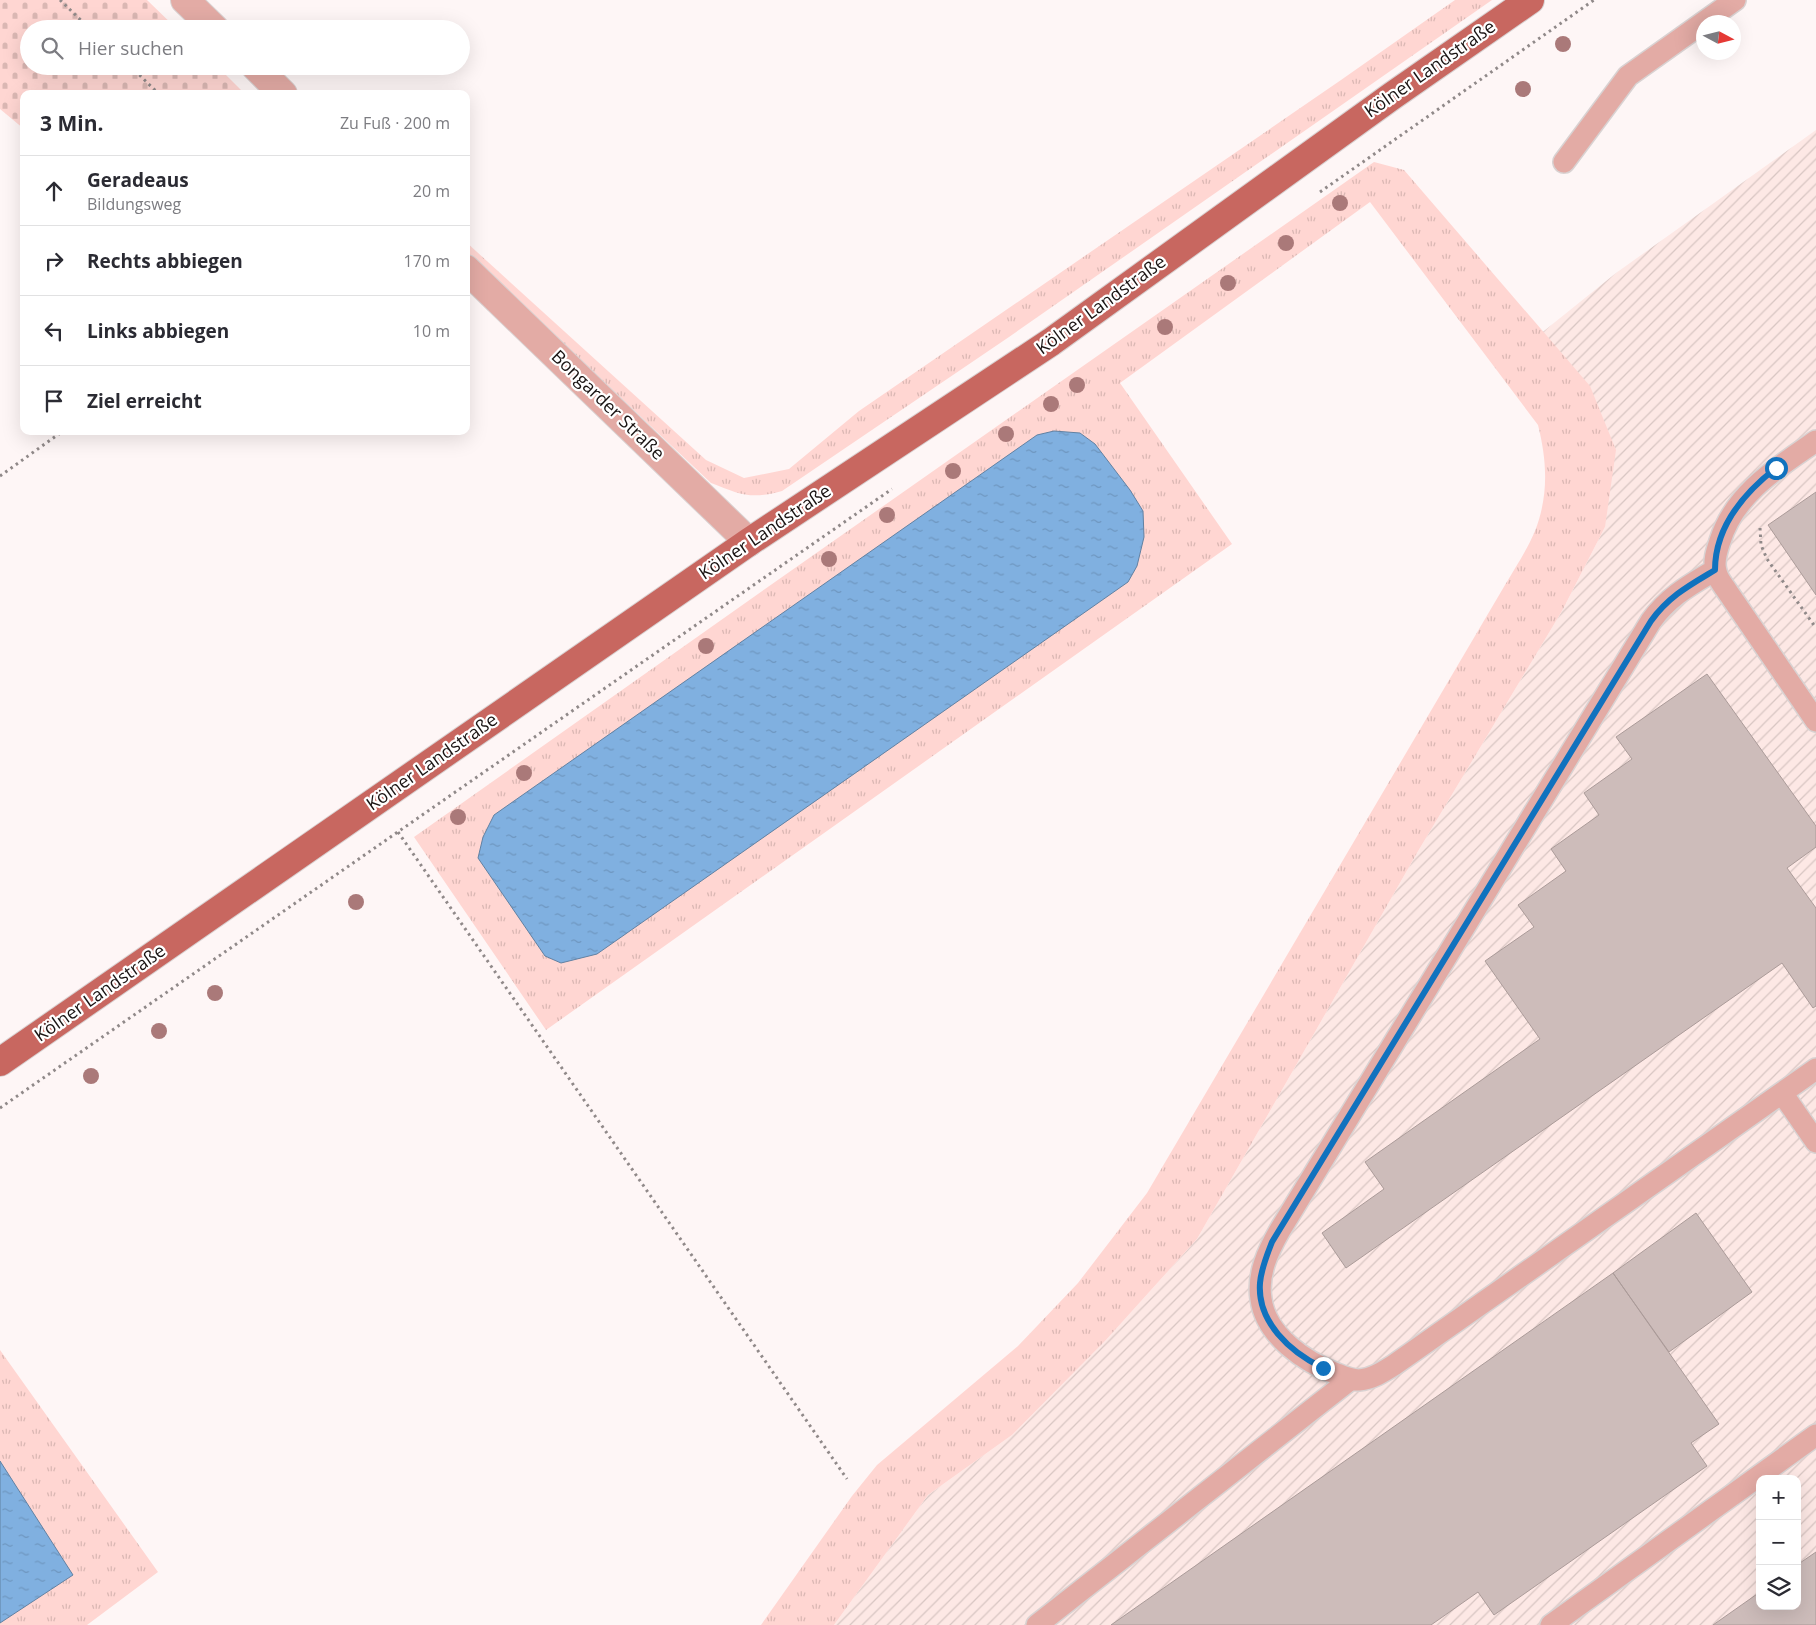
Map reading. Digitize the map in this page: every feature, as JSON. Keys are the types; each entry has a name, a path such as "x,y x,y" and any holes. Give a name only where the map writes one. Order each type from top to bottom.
{"main road":[{"name":"Kölner Landstraße","path":"0,1062 749,542 1051,342 1392,96 1530,0"}],"street":[{"path":"185,0 206,20"},
{"path":"264,75 279,90"},
{"name":"Bongarder Straße","path":"470,273 749,542"}],"lane":[{"path":"1564,162 1628,76 1735,0"},
{"path":"1816,441 1760,481 1734,511 1721,535 1716,553 1715,570 1727,591 1816,721"},
{"path":"1715,570 1673,597 1651,621 1285,1221 1267,1255 1260,1283 1261,1300 1266,1316 1274,1330 1299,1354 1314,1364 1352,1379 1374,1376 1394,1365 1816,1069"},
{"path":"1782,1093 1816,1142"},
{"path":"1037,1625 1352,1379"},
{"path":"1551,1625 1816,1435"}],"path":[{"path":"60,0 81,20"},
{"path":"1316,194 1594,0"},
{"path":"139,75 155,90"},
{"path":"0,476 57,435"},
{"path":"0,1108 899,485"},
{"path":"1761,525 1760,540 1767,559 1816,628"},
{"path":"376,801 847,1479"}],"shaded area":[{"path":"1816,130 1816,1625 834,1625 928,1495 1012,1435 1106,1340 1197,1239 1417,853 1562,611 1605,527 1539,335 1616,273"}],"green space":[{"path":"0,0 147,0 168,20 20,20 20,75 226,75 241,90 20,90 20,126 0,109"},
{"path":"1455,0 1492,0 1009,337 782,491 771,494 745,494 711,483 470,256 470,246 706,460 744,478 789,469 859,411"},
{"path":"1374,162 1404,170 1590,386 1616,450 1605,527 1562,611 1417,853 1197,1239 1106,1340 1012,1435 928,1495 834,1625 761,1625 852,1496 877,1465 1018,1346 1078,1283 1147,1193 1521,559 1535,531 1543,504 1545,465 1538,425 1370,202 1120,383 1232,544 546,1030 414,837"},
{"path":"0,1350 158,1572 87,1625 0,1625"}],"water":[{"path":"1054,431 1080,433 1095,444 1130,490 1143,511 1144,537 1137,566 1128,582 597,954 561,963 545,956 478,858 483,837 494,815 1037,435"},
{"path":"0,1461 73,1575 0,1623"}],"building":[{"path":"1816,492 1816,595 1768,525"},
{"path":"1707,674 1816,826 1816,847 1787,868 1816,908 1816,1006 1813,1008 1782,963 1346,1268 1322,1233 1384,1189 1365,1162 1540,1039 1485,961 1534,927 1518,905 1566,871 1551,849 1599,815 1584,793 1632,759 1616,737"},
{"path":"1696,1213 1752,1292 1669,1352 1613,1273"},
{"path":"1613,1273 1719,1424 1691,1443 1707,1466 1494,1615 1478,1592 1431,1625 1111,1625"},
{"path":"1816,1552 1816,1625 1713,1625 1756,1595 1756,1610 1801,1610 1801,1562"}],"route":[{"path":"1323,1368 1299,1354 1286,1343 1274,1330 1266,1316 1261,1300 1260,1283 1262,1269 1272,1242 1651,621 1658,611 1673,597 1715,570 1717,547 1734,511 1753,487 1776,468"}]}
